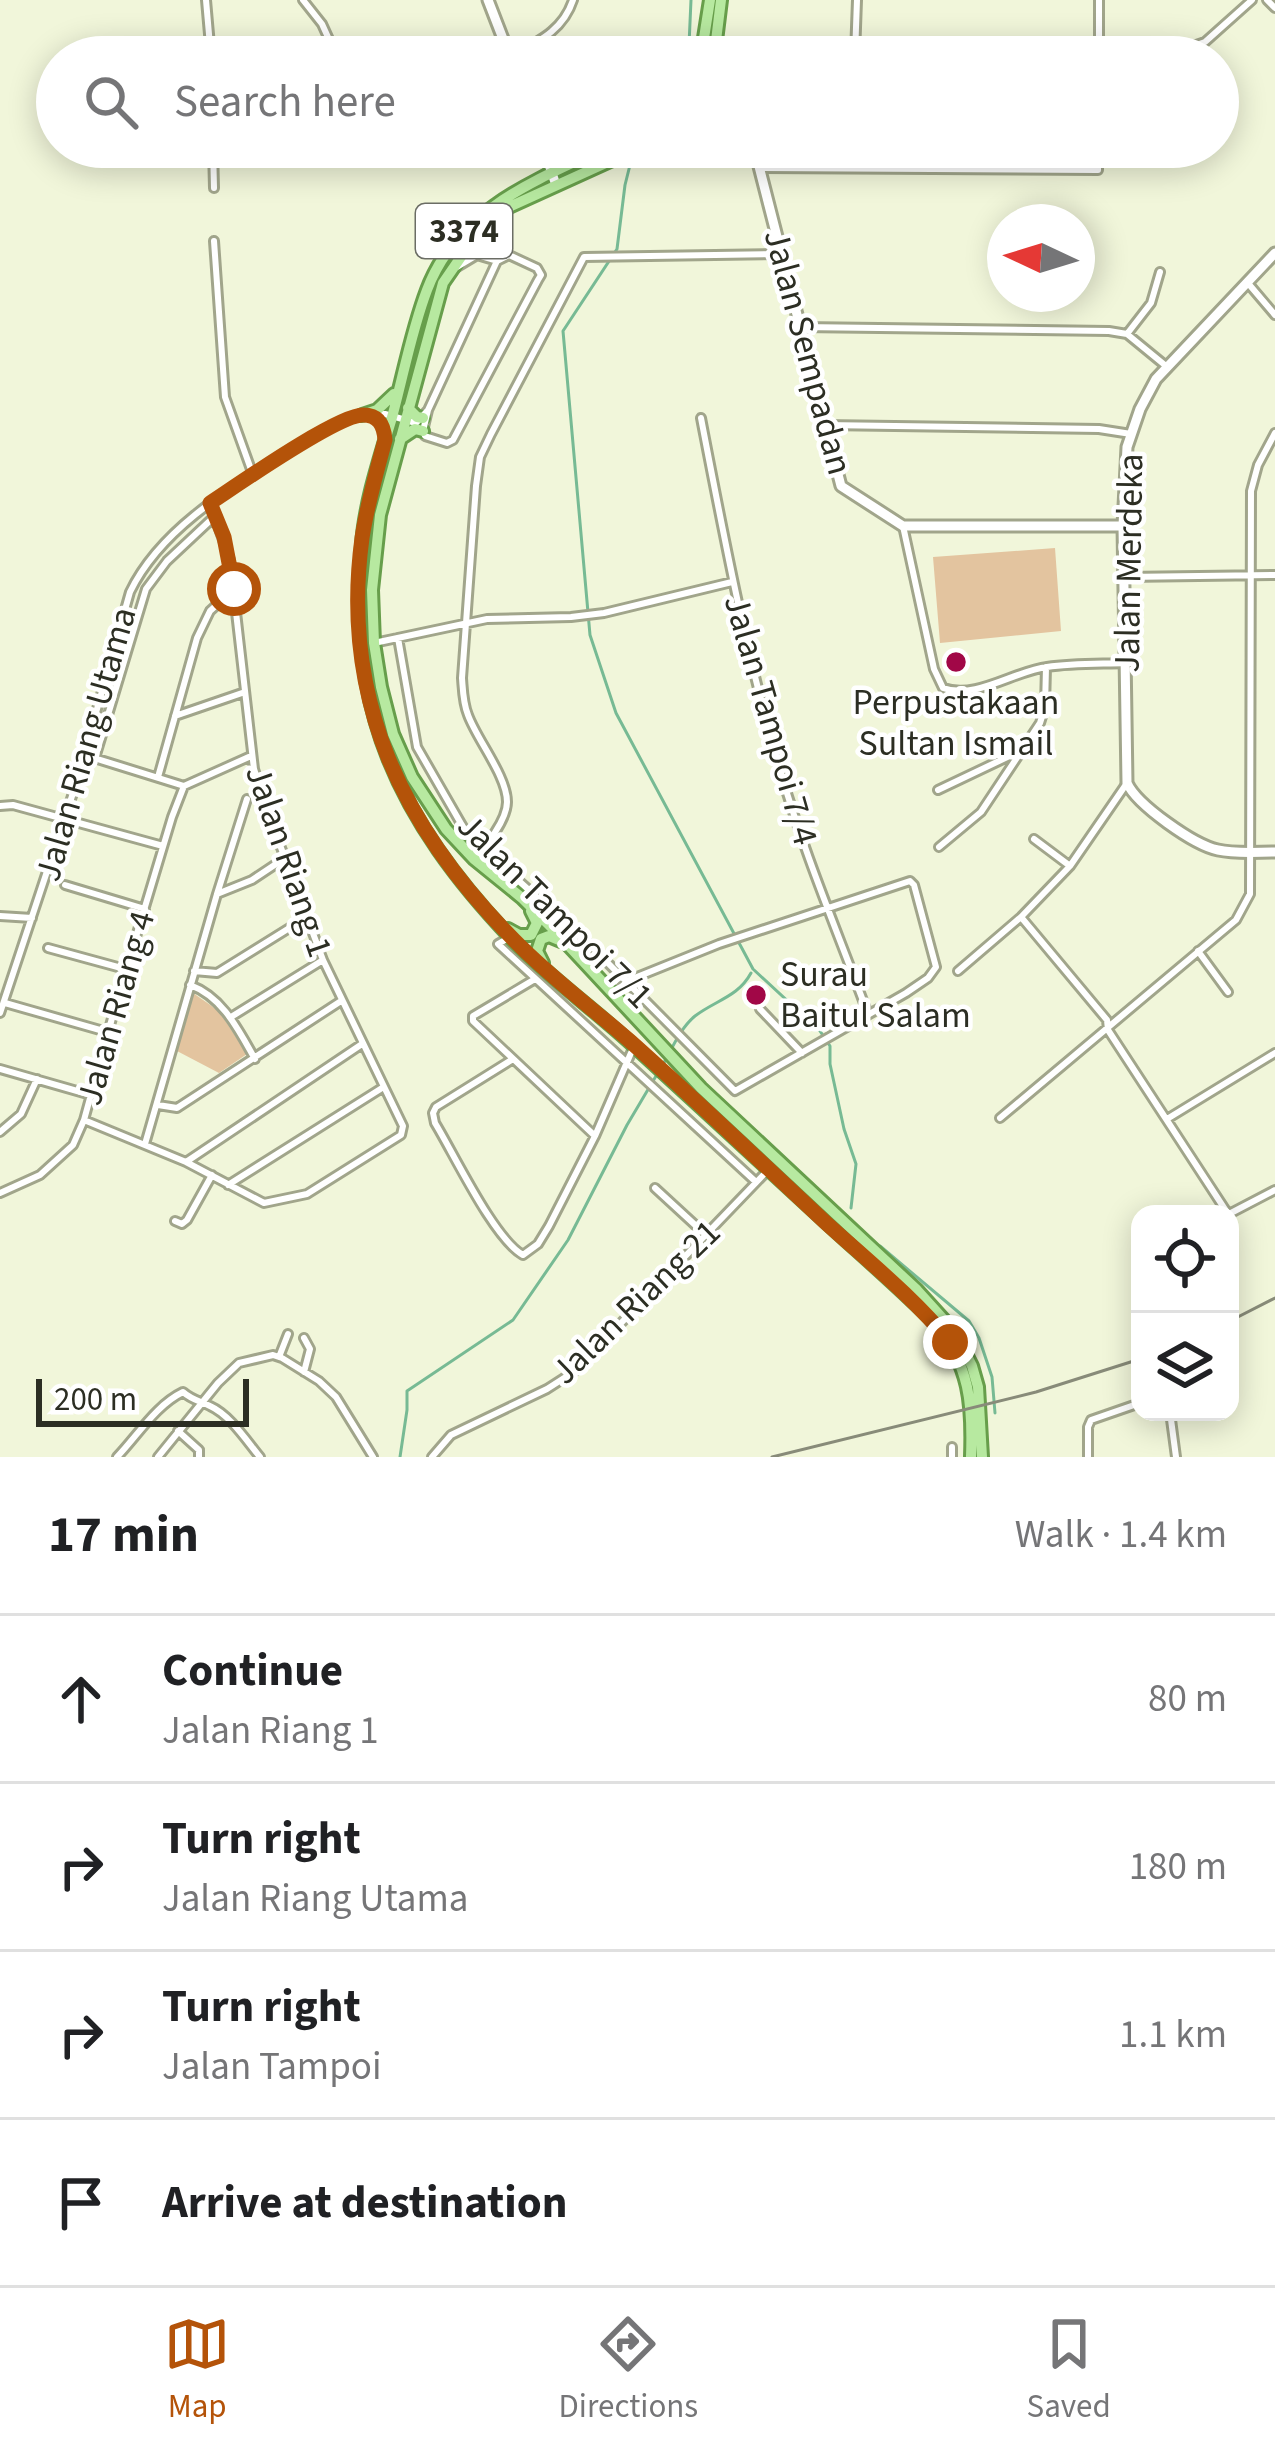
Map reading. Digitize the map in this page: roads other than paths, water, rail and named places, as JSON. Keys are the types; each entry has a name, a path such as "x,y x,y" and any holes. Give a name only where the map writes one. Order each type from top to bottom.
{"main road":[{"path":"709,36 710,0"},
{"path":"713,36 722,0"},
{"name":"3374","path":"572,168 490,222 450,271 401,414 385,440 362,543 361,648 380,739 432,843 510,937 907,1294 950,1342 969,1390 971,1457"},
{"name":"3374","path":"585,168 524,187 482,214 450,250 426,292 401,382 400,439 380,515 372,590 374,643 393,734 412,777 446,830 479,854 663,1049 917,1290 955,1332 978,1387 982,1457"},
{"path":"362,415 388,403 401,382"},
{"path":"400,439 425,420 401,414"},
{"path":"362,415 380,421 385,440"},
{"path":"496,920 513,932 531,935 537,923 522,898"},
{"path":"547,971 537,951 542,939 552,937 569,946"}],"street":[{"path":"206,0 210,36"},
{"path":"303,0 327,36"},
{"path":"488,0 502,36"},
{"path":"546,36 565,19 573,0"},
{"path":"855,36 856,0"},
{"path":"1099,0 1099,36"},
{"path":"1212,36 1252,0"},
{"path":"1267,0 1275,8"},
{"path":"214,168 214,188"},
{"path":"551,168 554,179"},
{"path":"759,168 1098,168"},
{"name":"Jalan Sempadan","path":"759,168 841,486 903,526"},
{"path":"214,241 225,397 253,475"},
{"name":"Jalan Merdeka","path":"1127,783 1123,526 1131,434 1148,390 1166,366 1275,253"},
{"path":"479,854 508,805 463,699 480,457 584,257 781,254"},
{"path":"450,271 478,255 497,261"},
{"path":"509,255 537,268 541,275 453,440 447,443 425,436 425,420 497,261 509,255"},
{"path":"1127,334 1151,303 1160,272"},
{"path":"1247,282 1275,315"},
{"path":"800,327 1109,331 1127,334 1166,366"},
{"name":"Jalan Riang Utama","path":"0,1013 34,918 139,574 210,503 334,424 362,415 401,414"},
{"name":"Jalan Tampoi 7/4","path":"701,418 732,582 781,772 868,1014"},
{"path":"824,424 1099,429 1131,434"},
{"path":"1000,1118 1236,920 1244,908 1252,885 1252,481 1275,433"},
{"name":"Jalan Riang 1","path":"210,503 230,560 250,756 323,960 403,1126 400,1135 307,1194 264,1203 228,1185"},
{"path":"95,758 146,590 167,561 215,516"},
{"path":"1123,526 903,526 934,668 943,688 972,689 1046,667 1126,663"},
{"path":"1125,577 1275,575"},
{"path":"374,643 487,619 604,613 732,582"},
{"path":"158,777 196,638 210,610 234,589"},
{"name":"Jalan Tampoi 7/1","path":"398,638 417,747 479,854 581,937 735,1091 804,1052"},
{"path":"939,847 981,812 1040,723 1046,667"},
{"path":"107,673 118,676"},
{"path":"175,716 245,692"},
{"path":"938,790 1023,749"},
{"path":"85,754 184,786 250,756"},
{"path":"958,970 1021,917 1070,866 1127,783 1142,804 1199,842 1217,850 1275,852"},
{"name":"Jalan Riang 4","path":"0,1193 33,1180 73,1145 184,786"},
{"path":"145,1144 247,799"},
{"path":"0,806 13,805 163,846"},
{"path":"1034,839 1070,866"},
{"path":"217,894 252,880 285,858"},
{"path":"615,995 627,981 729,940 910,881 914,885 936,967 928,978 804,1052 760,1009"},
{"path":"65,885 145,909"},
{"path":"0,916 34,918"},
{"path":"194,971 217,973 308,916"},
{"path":"1021,917 1107,1020 1108,1030 1222,1205"},
{"path":"510,937 498,944 756,1183"},
{"path":"569,946 581,937"},
{"path":"48,948 126,969"},
{"path":"1198,951 1228,992"},
{"path":"231,1017 323,960"},
{"path":"535,979 472,1018 595,1136"},
{"path":"190,985 204,990 231,1017 255,1059"},
{"path":"158,1105 178,1108 341,1001"},
{"path":"5,1003 107,1032"},
{"path":"186,1162 362,1044"},
{"path":"513,1059 433,1113 493,1221 523,1255 538,1244 595,1136 634,1046"},
{"path":"1167,1119 1275,1053"},
{"path":"0,1069 92,1095"},
{"path":"658,1094 664,1073"},
{"path":"0,1132 21,1114 37,1079"},
{"path":"84,1120 186,1162 228,1185 383,1087"},
{"path":"704,1136 717,1122"},
{"name":"Jalan Riang 21","path":"432,1457 452,1436 575,1371 769,1169"},
{"path":"175,1221 187,1220 212,1175"},
{"path":"655,1188 706,1235"},
{"path":"1239,1208 1275,1190"},
{"path":"279,1357 288,1334"},
{"path":"304,1338 310,1348 304,1372"},
{"path":"158,1457 218,1383 243,1361 273,1355 337,1396 373,1457"},
{"path":"117,1457 183,1392 197,1403 208,1404 260,1457"},
{"path":"1088,1457 1090,1420 1131,1406"},
{"path":"1171,1421 1176,1457"},
{"path":"178,1431 199,1450 199,1457"},
{"path":"952,1447 952,1457"}],"waterway":[{"path":"689,36 691,0"},
{"path":"629,168 617,249 563,331 590,635 616,713 753,969 830,1046 844,1129 856,1164 851,1208"},
{"path":"661,1068 690,1021 733,993 751,973"},
{"path":"400,1457 407,1391 513,1320 568,1240 656,1076"},
{"path":"880,1246 969,1321 992,1377 995,1413"}],"railway":[{"path":"1239,1316 1275,1298"},
{"path":"772,1457 1036,1392 1131,1362"}],"place":[{"name":"Perpustakaan Sultan Ismail","path":"956,662"},
{"name":"Surau Baitul Salam","path":"756,995"}]}
